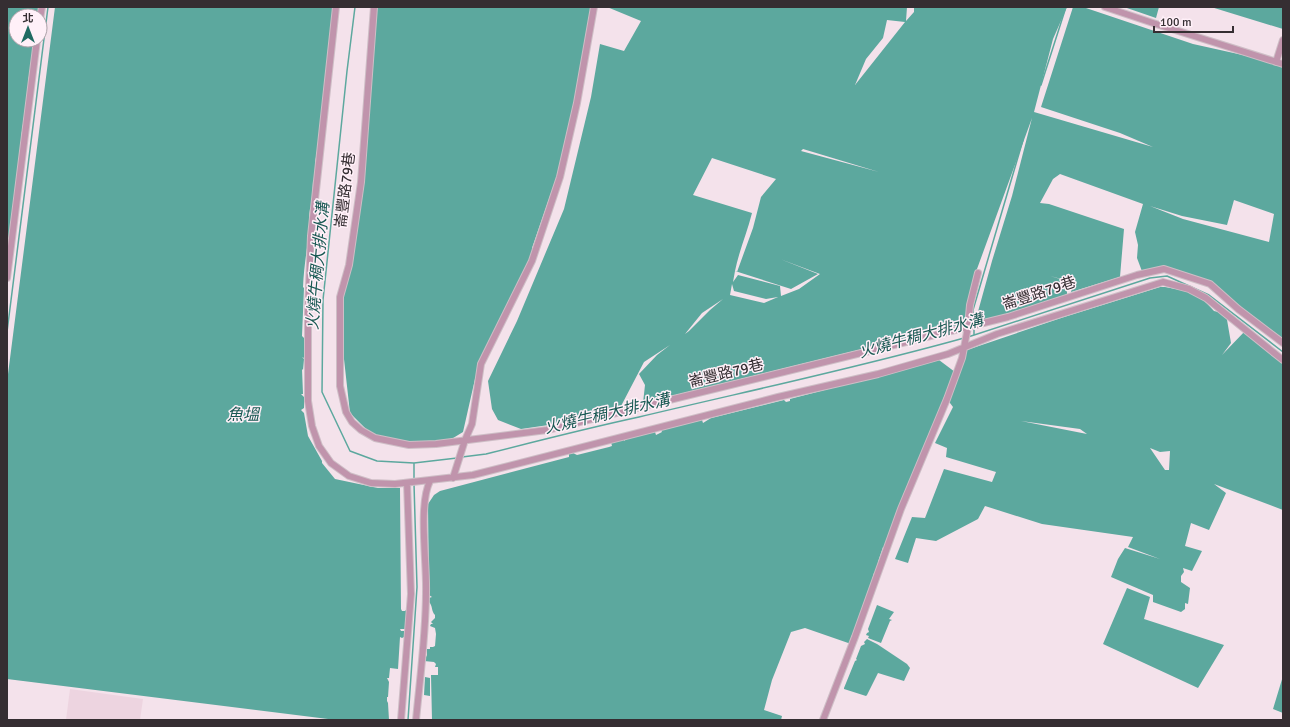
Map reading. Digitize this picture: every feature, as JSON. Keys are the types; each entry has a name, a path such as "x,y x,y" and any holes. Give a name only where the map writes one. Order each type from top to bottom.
{"street":[{"path":"336,7 311,236 308,312 308,401 312,426 319,446 331,463 349,476 371,483 395,484 473,475 771,399 878,374 928,360 997,334 1163,282 1189,289 1206,298 1283,360"},
{"name":"崙豐路79巷","path":"374,7 361,182 349,265 340,297 340,386 346,412 352,422 361,430 375,438 409,445 436,444 547,430 1008,317 1137,275 1164,269 1210,284 1238,309 1283,342"},
{"path":"453,478 465,440 472,424 481,364 532,261 560,177 594,7"},
{"path":"1105,7 1283,64"},
{"path":"1276,62 1283,40"},
{"path":"7,278 36,48"},
{"path":"823,720 901,510 947,399 965,347 970,305 978,273"},
{"path":"416,720 426,593 424,507 427,487 430,481"},
{"path":"401,720 411,594 408,483"}],"shaded area":[{"path":"70,689 143,699 140,720 66,720"}],"water":[{"path":"7,7 40,7 8,8 8,48 34,48 28,82 31,83 21,138 23,138 10,227 11,231 9,235 7,259"},
{"name":"魚塭","path":"55,7 335,7 328,48 327,78 325,76 327,79 326,85 324,83 324,87 327,88 323,112 321,111 323,114 322,119 320,119 320,121 322,121 315,163 317,164 315,180 313,180 312,208 310,209 309,217 311,219 305,262 302,336 304,338 304,358 302,357 304,359 303,370 302,369 303,394 301,394 304,397 304,408 301,410 304,413 308,436 322,463 335,479 378,488 400,488 401,609 402,611 406,610 406,629 400,629 401,631 405,631 405,638 400,637 398,669 390,668 389,678 387,678 389,682 387,701 389,720 336,720 7,679 7,382"},
{"path":"376,7 594,7 565,153 532,248 538,250 511,309 475,379 463,432 445,443 400,445 374,437 350,413 342,341 342,295 352,264"},
{"path":"607,7 907,7 906,21 914,12 914,7 1067,7 1053,39 1034,112 1153,147 1120,133 1041,107 1073,7 1083,7 1193,44 1283,64 1283,342 1210,284 1167,270 1143,274 1137,258 1138,245 1135,232 1143,204 1060,174 1053,179 1040,203 1049,204 1124,229 1120,277 1071,292 1073,282 1050,276 1067,281 1067,295 974,326 1012,196 1032,118 977,269 968,323 643,403 645,385 639,374 657,355 670,345 644,362 620,408 598,414 597,418 521,429 498,420 492,409 488,381 517,321 564,209 591,97 600,44 624,51 641,21","holes":["887,20 905,22 855,85 866,59 883,38","803,149 879,172 801,151","712,158 776,179 761,197 753,228 737,272 791,289 818,274 780,259 820,274 799,289 781,296 780,286 738,275 733,282 752,213 693,195","1234,200 1274,214 1269,242 1183,219 1150,206 1182,216 1227,225","732,284 734,291 766,299 778,297 764,303 730,295","723,299 710,310 685,334 702,313"]},
{"path":"1124,7 1159,7 1156,18"},
{"path":"1211,7 1283,7 1283,29"},
{"path":"1160,287 1197,293 1214,311 1226,314 1231,343 1222,355 1246,330 1283,360 1283,510 1214,484 1226,493 1209,530 1191,523 1185,546 1202,551 1192,571 1183,568 1184,572 1181,576 1181,582 1190,588 1188,604 1185,603 1185,609 1181,612 1153,602 1153,595 1111,577 1118,559 1125,548 1160,559 1128,547 1133,537 1042,524 985,506 978,519 936,541 916,538 908,563 895,559 912,517 925,518 944,469 992,482 996,472 946,457 947,448 935,443 953,407 947,399 964,351 1064,317","holes":["1021,421 1080,429 1087,434","1150,448 1160,452 1170,451 1169,470 1165,470"]},
{"path":"939,360 955,372 890,548 883,547 877,570 875,570 876,573 874,573 854,645 805,628 791,632 772,680 764,710 782,716 781,720 432,720 431,675 438,675 438,667 435,667 436,664 434,662 424,661 427,655 427,649 435,646 436,634 435,628 430,626 433,624 431,622 435,618 435,615 429,602 429,598 432,597 429,595 428,504 434,495 440,491 569,457 569,453 577,455 609,447 612,446 611,442 623,439 625,441 625,439 655,432 656,435 662,432 661,430 702,420 703,423 711,418 784,400 786,402 790,401 790,399"},
{"path":"1127,588 1150,597 1144,619 1224,645 1198,688 1103,644"},
{"path":"877,605 894,612 889,619 892,620 890,621 881,643 868,638 869,636 866,635 869,632 868,629"},
{"path":"867,639 907,664 910,668 904,681 878,673 866,696 844,688 855,661 857,660 856,659 861,646 865,644 864,642"},
{"path":"1283,676 1283,713 1273,709"},
{"path":"425,677 430,678 430,696 424,695"}],"waterway":[{"path":"7,332 48,7"},
{"name":"火燒牛稠大排水溝","path":"355,7 323,300 322,392 350,451 377,461 414,463 457,458"},
{"path":"1041,85 1066,7"},
{"path":"973,323 973,310 1023,140"},
{"name":"火燒牛稠大排水溝","path":"968,337 1150,278 1167,276 1209,295 1283,352"},
{"name":"火燒牛稠大排水溝","path":"974,327 974,335"},
{"name":"火燒牛稠大排水溝","path":"462,457 486,454 843,369 964,338"},
{"path":"414,463 414,480"},
{"path":"408,720 417,587 414,484"}]}
